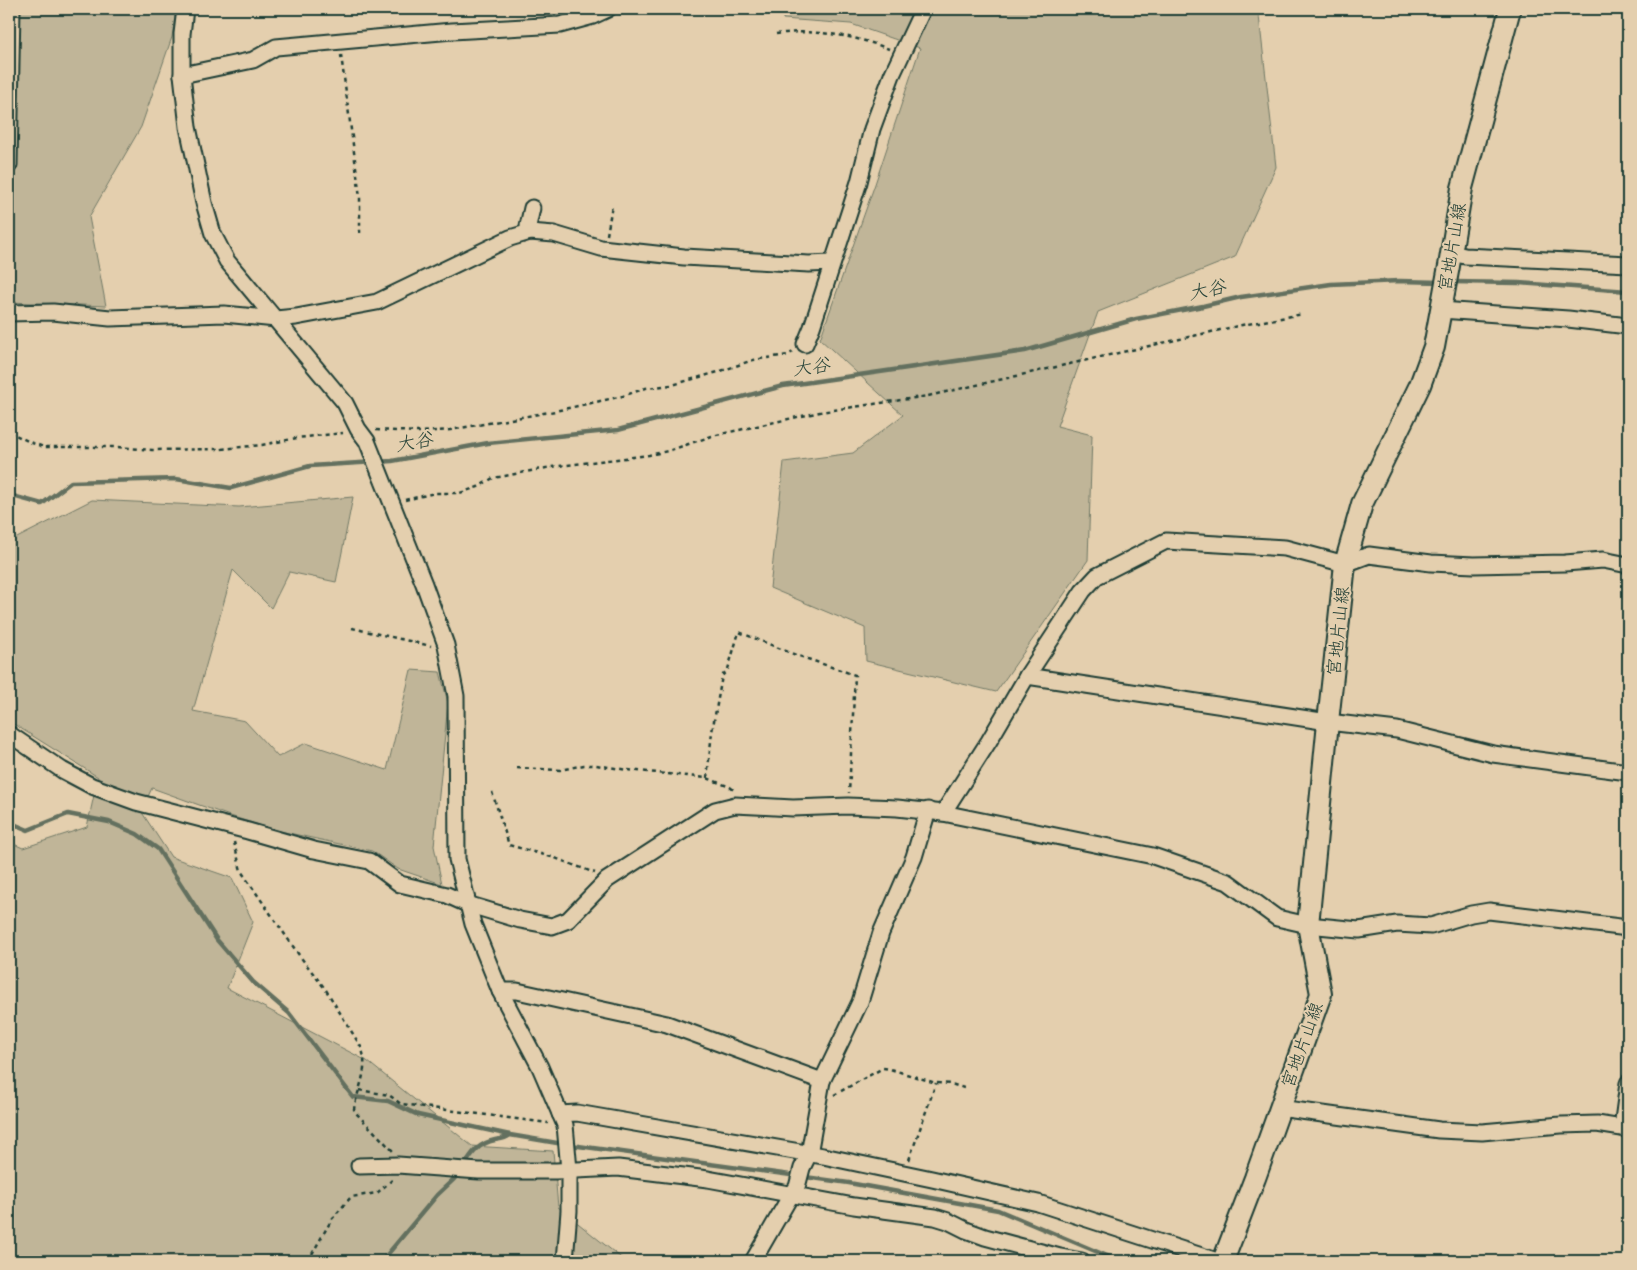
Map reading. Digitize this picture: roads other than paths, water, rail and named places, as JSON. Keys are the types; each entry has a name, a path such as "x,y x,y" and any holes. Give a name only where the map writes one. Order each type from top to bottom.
{"main road":[{"name":"宮地片山線","path":"1223,1261 1321,994 1308,925 1345,564 1362,504 1420,385 1434,347 1462,188 1510,9"}],"street":[{"path":"9,165 12,9"},
{"path":"185,9 182,34 182,75 188,127 204,203 213,234 227,262 345,403 363,435 385,486 446,645 456,696 456,859 472,924 500,991 540,1067 563,1120 569,1170 569,1211 565,1261"},
{"path":"182,75 253,60 276,47 452,31 560,25 593,16 608,9"},
{"path":"804,344 812,327 859,182 872,129 892,75 923,9"},
{"path":"530,232 528,226 532,208"},
{"path":"9,312 53,312 110,318 224,314 276,319 296,317 377,302 510,238 530,232 554,234 605,248 684,257 809,264 832,263"},
{"path":"1450,260 1465,256 1628,264"},
{"path":"1442,307 1568,318 1628,326"},
{"path":"943,813 1083,591 1097,576 1166,541 1285,548 1345,564 1369,555 1431,563 1474,565 1565,563 1603,560 1628,565"},
{"path":"1028,676 1328,722 1397,730 1493,754 1628,772"},
{"path":"9,734 62,770 92,786 136,802 314,850 369,861 400,884 447,895 467,904 520,920 552,926 568,920 607,880 715,810 735,805 748,805 793,808 848,806 928,810 1153,856 1228,882 1277,918 1308,925 1359,930 1397,924 1431,926 1471,914 1489,911 1628,928"},
{"path":"753,1261 797,1187 802,1168 809,1154 822,1081 860,1002 881,933 914,857 928,810"},
{"path":"500,991 517,991 667,1024 822,1081"},
{"path":"1279,1108 1439,1130 1482,1132 1561,1125 1597,1124 1625,1129 1628,1083"},
{"path":"563,1120 577,1113 905,1173 1038,1204 1217,1261"},
{"path":"359,1166 408,1166 479,1171 618,1168 708,1179 854,1206 935,1217 985,1237 1082,1261"}],"waterway":[{"name":"大谷","path":"9,495 42,504 71,482 176,479 231,488 310,466 392,461 488,443 618,430 783,386 1025,351 1136,319 1241,297 1331,284 1399,281 1442,282"},
{"name":"大谷","path":"1452,282 1519,283 1628,291"},
{"path":"9,822 28,830 68,814 109,822 137,834 158,849 217,940 253,982 289,1013 353,1097 388,1101 418,1115 510,1135 563,1144"},
{"path":"464,1166 480,1146 489,1141 505,1138 510,1135"},
{"path":"571,1145 849,1183 998,1210 1119,1261"},
{"path":"382,1261 437,1195 460,1172"}]}
